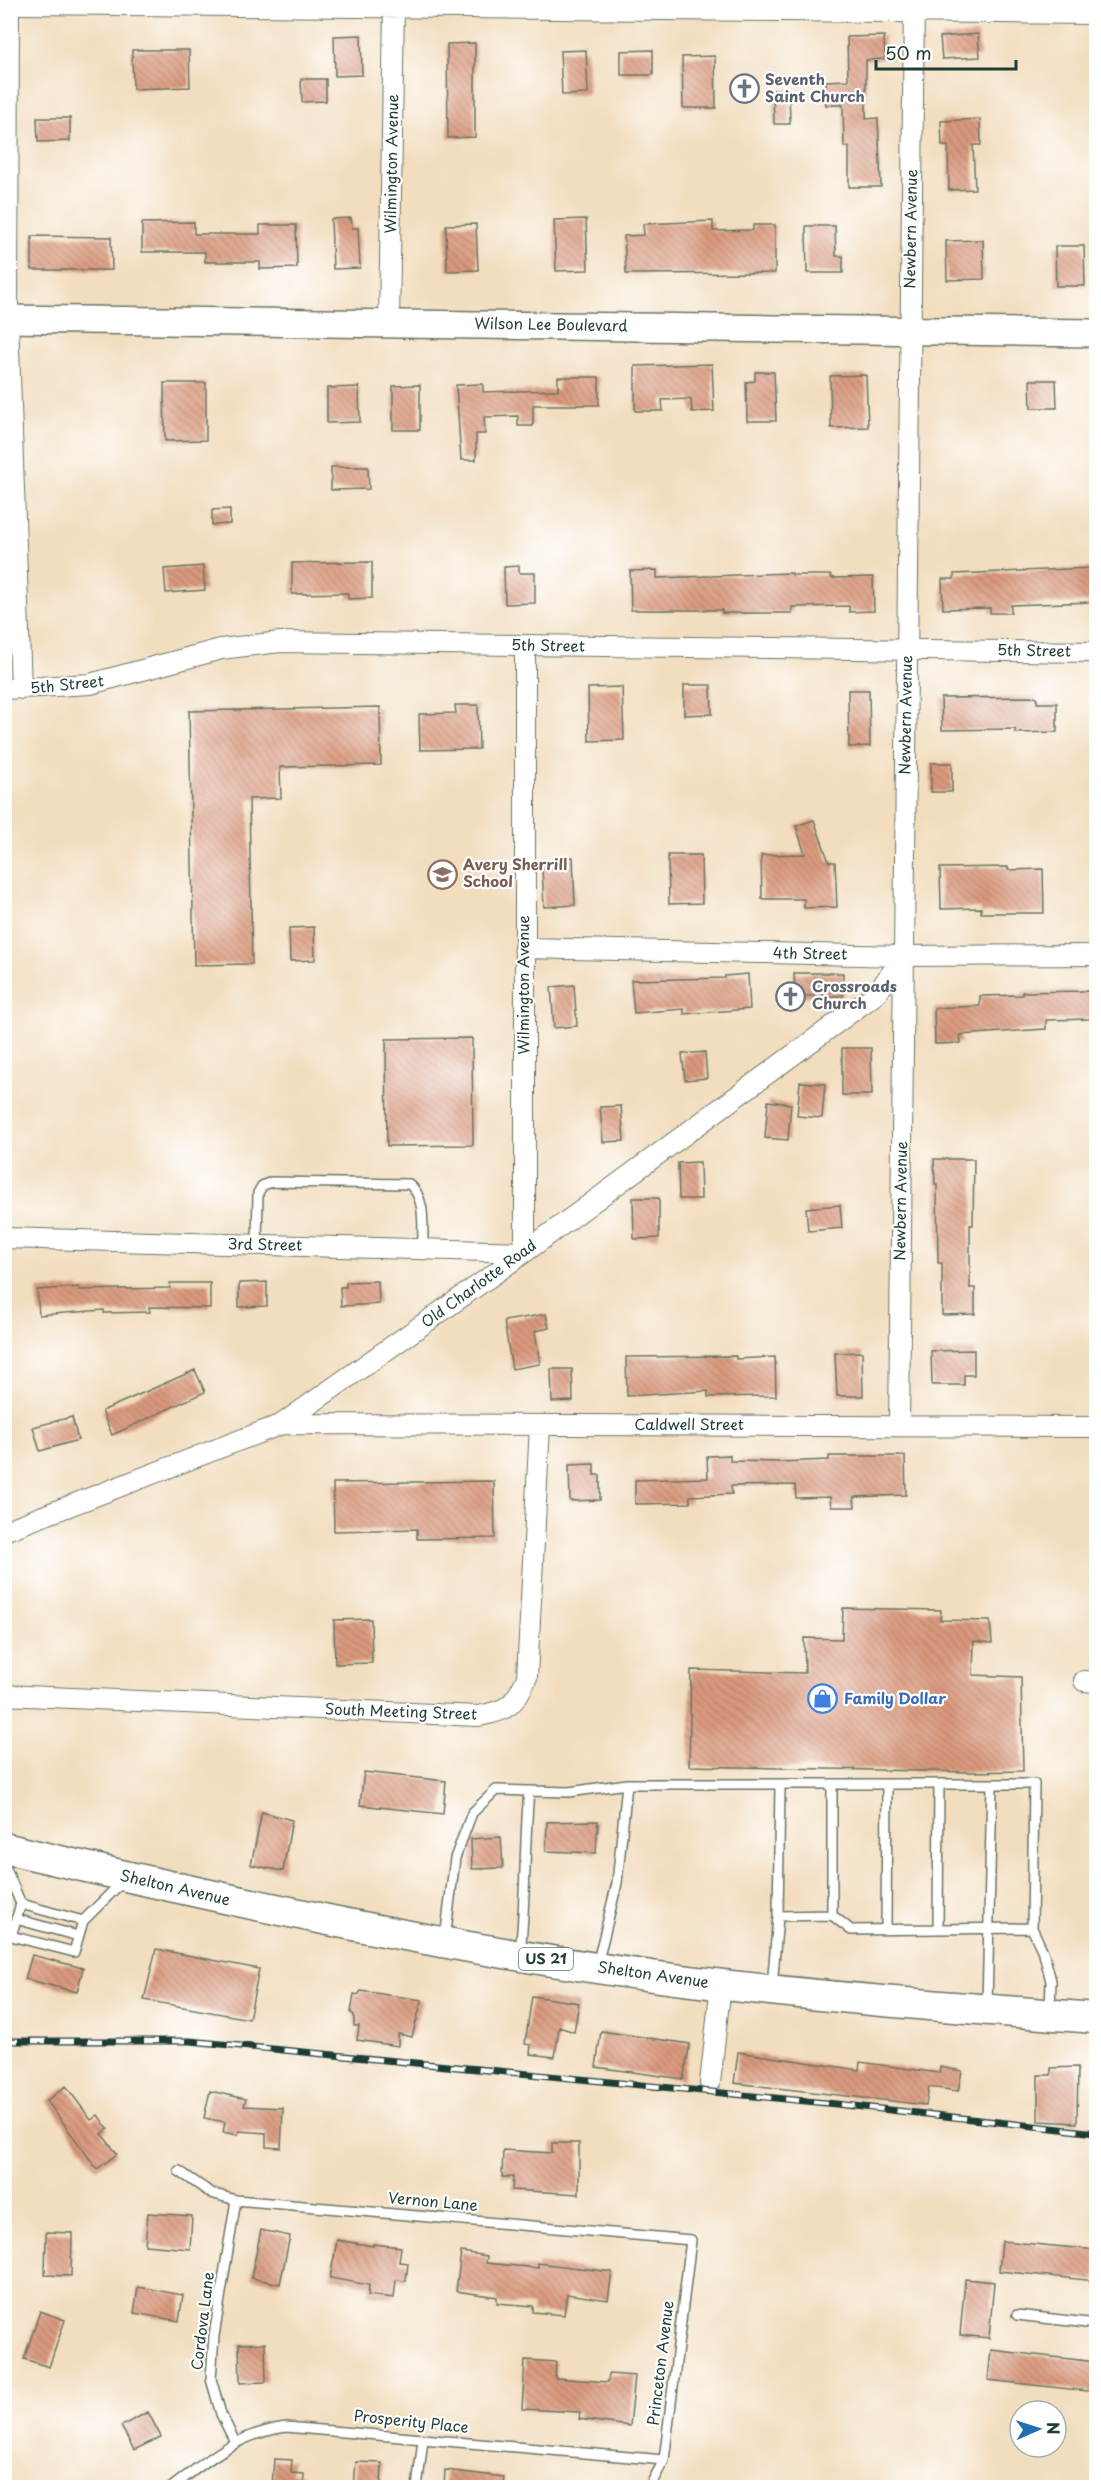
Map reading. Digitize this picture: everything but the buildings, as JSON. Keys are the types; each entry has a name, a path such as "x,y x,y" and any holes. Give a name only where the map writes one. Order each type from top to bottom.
{"main road":[{"name":"Shelton Avenue","path":"4,1848 272,1911 597,1967 772,1990 1096,2018"}],"street":[{"path":"9,4 6,319 13,689"},
{"path":"21,4 914,8 1096,14"},
{"name":"Wilmington Avenue","path":"389,323 394,6"},
{"name":"Newbern Avenue","path":"899,1426 914,8"},
{"name":"Wilson Lee Boulevard","path":"6,319 1096,333"},
{"name":"5th Street","path":"13,689 90,684 134,675 221,649 280,642 1096,652"},
{"name":"Wilmington Avenue","path":"525,646 525,1252"},
{"name":"4th Street","path":"524,948 904,956 1096,955"},
{"name":"Old Charlotte Road","path":"4,1531 282,1424 525,1252 876,994 904,956"},
{"name":"3rd Street","path":"4,1238 525,1252"},
{"name":"Caldwell Street","path":"282,1424 1096,1427"},
{"name":"South Meeting Street","path":"4,1695 478,1716 500,1712 518,1698 527,1677 540,1425"},
{"path":"710,2083 721,1984"}],"lane":[{"path":"256,1245 258,1193 261,1186 271,1182 409,1184 417,1190 421,1201 423,1249"},
{"path":"597,1967 617,1883 627,1784"},
{"path":"445,1942 455,1858 472,1813 496,1790 569,1792 627,1784 1034,1784 1032,1928 1044,1954 1051,1981 1050,2015"},
{"path":"772,1990 778,1916 780,1784"},
{"path":"832,1784 832,1915"},
{"path":"886,1929 887,1784"},
{"path":"938,1929 939,1784"},
{"path":"987,2010 992,1784"},
{"path":"520,1955 524,1915 523,1852 529,1791"},
{"path":"4,1864 21,1904 11,1936 74,1952 83,1921 128,1877"},
{"path":"21,1904 83,1921"},
{"path":"778,1916 832,1915 851,1930 1032,1928"},
{"path":"16,1919 78,1936"},
{"name":"Vernon Lane","path":"179,2171 211,2193 236,2200 691,2240"},
{"name":"Cordova Lane","path":"235,2442 221,2414 211,2379 214,2336 236,2200"},
{"name":"Princeton Avenue","path":"649,2487 664,2460 691,2240"},
{"path":"1017,2315 1096,2325"},
{"name":"Prosperity Place","path":"171,2487 235,2442 260,2431 286,2427 664,2460"},
{"path":"417,2487 423,2440"}],"railway":[{"path":"4,2041 190,2041 836,2104 1096,2133"}],"place":[{"name":"Seventh Saint Church","path":"744,89"},
{"name":"Avery Sherrill School","path":"442,874"},
{"name":"Crossroads Church","path":"791,996"},
{"name":"Family Dollar","path":"823,1699"}]}
